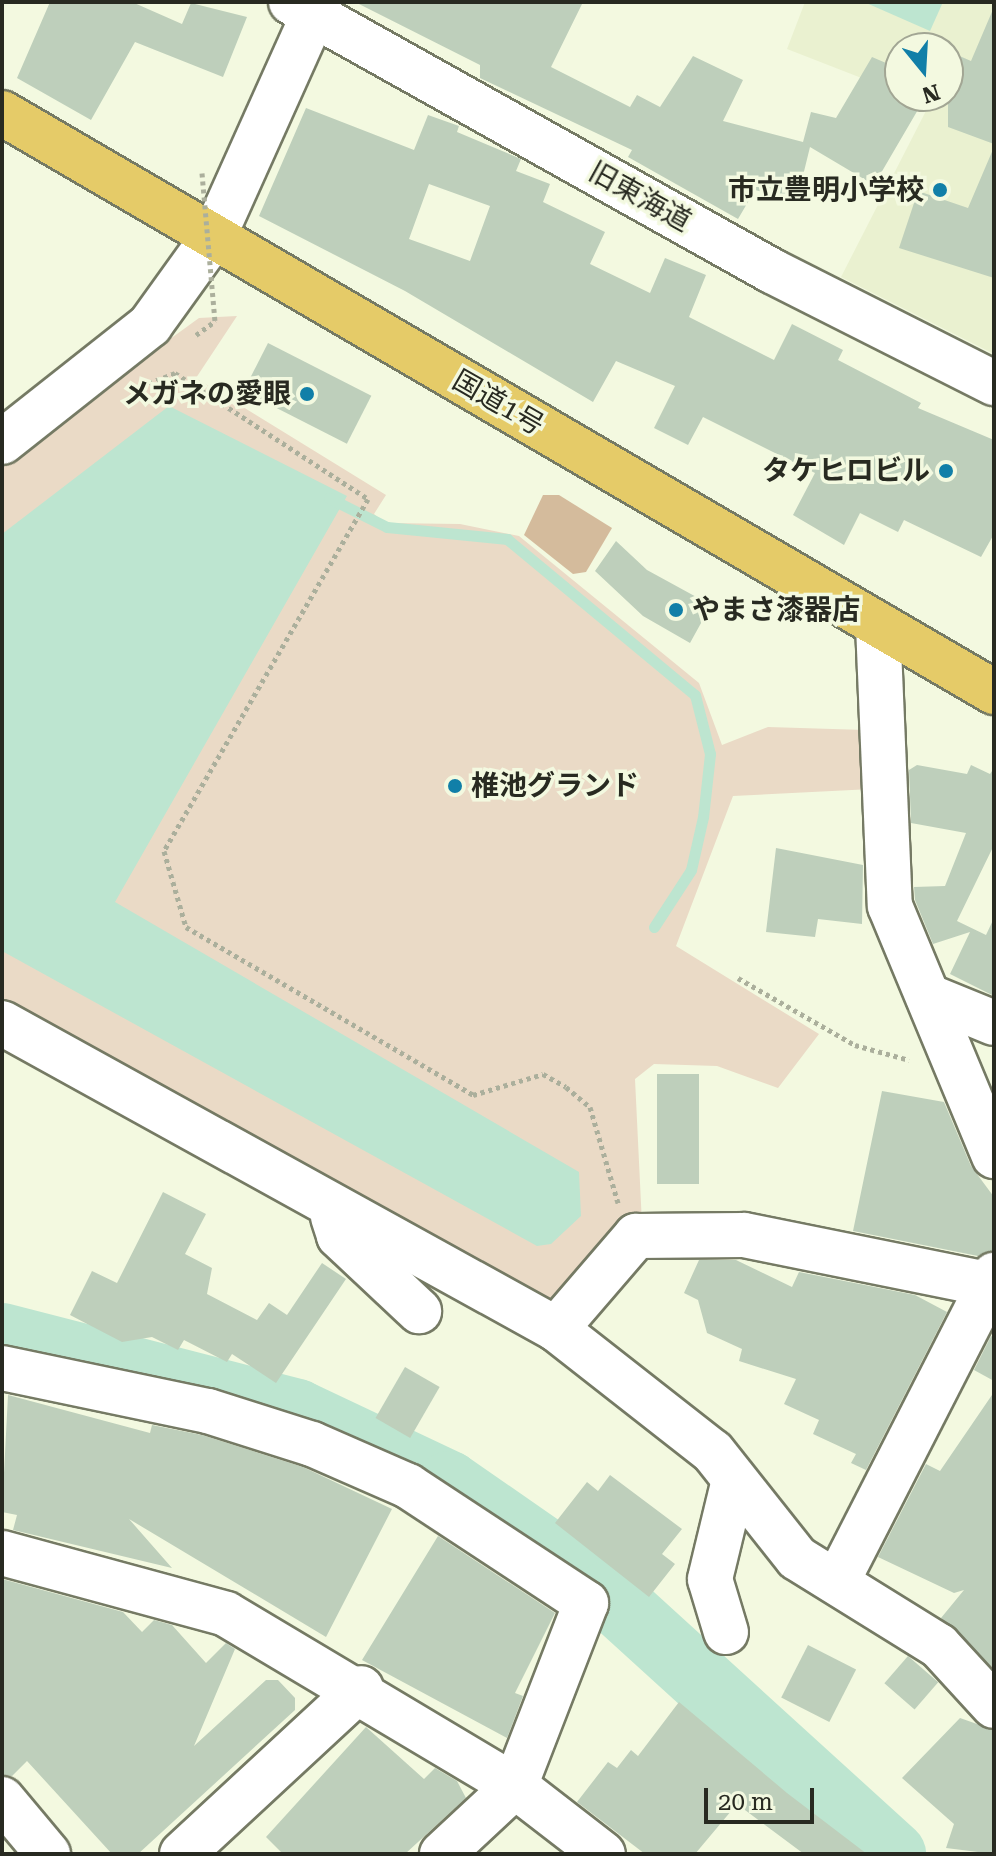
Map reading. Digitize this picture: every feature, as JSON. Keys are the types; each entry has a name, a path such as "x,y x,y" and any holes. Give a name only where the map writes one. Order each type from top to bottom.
{"highway":[{"name":"国道1号","path":"2,113 994,692"}],"street":[{"path":"2,442 150,325 214,236 308,7"},
{"name":"旧東海道","path":"308,7 772,271 994,383"},
{"path":"878,625 890,906 989,1134"},
{"path":"928,996 994,1023"},
{"path":"2,1023 330,1207 556,1329 713,1452 797,1558 838,1580 939,1646 994,1706"},
{"path":"330,1207 339,1236 419,1311"},
{"path":"556,1329 636,1236 744,1235 991,1279 838,1580"},
{"path":"2,1368 208,1411 312,1444 408,1486 586,1603 515,1786 442,1854"},
{"path":"726,1632 710,1579 734,1480"},
{"path":"2,1553 226,1614 361,1688 515,1786 603,1854"},
{"path":"182,1854 361,1688"},
{"path":"2,1799 48,1854"}],"path":[{"path":"202,173 215,321"},
{"path":"128,385 139,393 175,373 368,499 164,851 186,927 473,1095 543,1074 566,1087 590,1107 621,1212"},
{"path":"738,978 855,1045 960,1073"}],"shaded area":[{"name":"市立豊明小学校","path":"805,2 994,2 994,354 841,277 925,112 964,112 964,32 884,32 884,87 787,49"},
{"path":"864,2 943,2 930,31"},
{"path":"237,316 196,378 386,495 374,514 385,523 460,524 519,536 699,683 722,745 768,727 865,730 872,789 733,796 676,946 819,1034 778,1088 717,1066 654,1064 635,1079 642,1224 557,1311 2,1006 2,461 199,318"},
{"path":"169,406 347,496 115,902 579,1172 581,1216 551,1244 537,1246 2,951 2,534"},
{"path":"543,495 559,495 612,528 586,572 573,574 524,535"}],"building":[{"path":"50,2 132,2 182,24 191,3 247,17 223,77 135,42 91,120 17,78"},
{"path":"355,2 583,2 551,67 630,107 637,95 660,107 693,56 743,80 723,121 803,142 811,112 836,118 872,57 884,62 884,112 917,112 874,185 810,147 797,200 755,190 738,219 628,157 632,150 480,78 480,65"},
{"path":"994,7 994,144 948,127 948,112 964,112 964,58 971,61"},
{"path":"306,108 414,150 428,115 459,126 457,132 521,159 516,171 550,184 543,202 605,232 590,264 650,293 665,258 706,275 689,317 774,360 792,324 843,350 838,360 921,403 918,408 994,440 994,534 981,557 904,520 898,532 860,513 844,545 793,515 815,473 703,417 688,445 654,428 675,386 616,361 593,402 405,291 259,216","holes":["429,184 490,206 470,261 409,239"]},
{"path":"994,147 994,278 899,248 918,191 968,208"},
{"name":"メガネの愛眼","path":"268,343 371,396 347,444 243,391"},
{"path":"616,541 647,570 711,605 690,643 643,616 595,571"},
{"path":"917,765 967,774 971,765 990,774 994,768 994,845 957,921 986,935 994,918 994,996 950,974 970,932 933,944 915,900 914,887 945,886 966,833 911,823 909,770"},
{"path":"776,848 863,865 862,924 818,919 815,937 766,932"},
{"path":"657,1074 699,1074 699,1184 657,1184"},
{"path":"882,1091 944,1102 971,1166 994,1197 994,1250 978,1256 853,1231"},
{"path":"163,1192 206,1214 185,1254 212,1268 207,1294 257,1320 269,1303 287,1315 322,1263 346,1279 276,1383 232,1354 227,1362 184,1340 178,1350 152,1337 122,1342 70,1315 92,1271 117,1283"},
{"path":"699,1260 736,1260 792,1287 799,1272 915,1295 947,1312 866,1470 851,1463 856,1454 813,1434 819,1420 784,1404 796,1379 739,1361 742,1349 707,1333 698,1300 684,1293"},
{"path":"991,1336 994,1338 994,1381 974,1370"},
{"path":"405,1367 440,1387 410,1438 375,1418"},
{"path":"994,1392 994,1669 941,1618 964,1590 954,1593 878,1557 926,1464 940,1471"},
{"path":"8,1395 150,1433 152,1425 202,1435 303,1467 392,1509 326,1637 129,1519 172,1568 13,1530 17,1515 2,1512"},
{"path":"610,1475 682,1529 662,1554 675,1564 649,1597 555,1523 587,1482 598,1491"},
{"path":"438,1536 555,1613 515,1693 523,1696 507,1738 362,1660"},
{"path":"2,1579 123,1612 142,1632 154,1620 172,1625 206,1663 226,1643 235,1649 194,1746 266,1680 278,1680 295,1698 295,1710 138,1854 112,1854 27,1761 12,1776 2,1775"},
{"path":"808,1645 856,1670 829,1722 781,1698"},
{"path":"908,1656 938,1682 915,1709 884,1683"},
{"path":"679,1702 787,1793 867,1854 804,1854 737,1804 695,1854 645,1854 577,1802 608,1762 617,1768 631,1750 638,1756"},
{"path":"960,1718 994,1730 994,1854 946,1848 954,1824 902,1778"},
{"path":"366,1727 424,1779 435,1768 457,1781 466,1798 405,1854 283,1854 266,1837"}],"waterway":[{"path":"329,498 387,527 507,539 695,695 710,754 703,817 691,870 654,927"},
{"path":"2,1336 297,1412 449,1484 607,1594 893,1854"}],"place":[{"name":"市立豊明小学校","path":"940,190"},
{"name":"メガネの愛眼","path":"307,394"},
{"name":"タケヒロビル","path":"946,471"},
{"name":"やまさ漆器店","path":"676,610"},
{"name":"椎池グランド","path":"455,786"}]}
